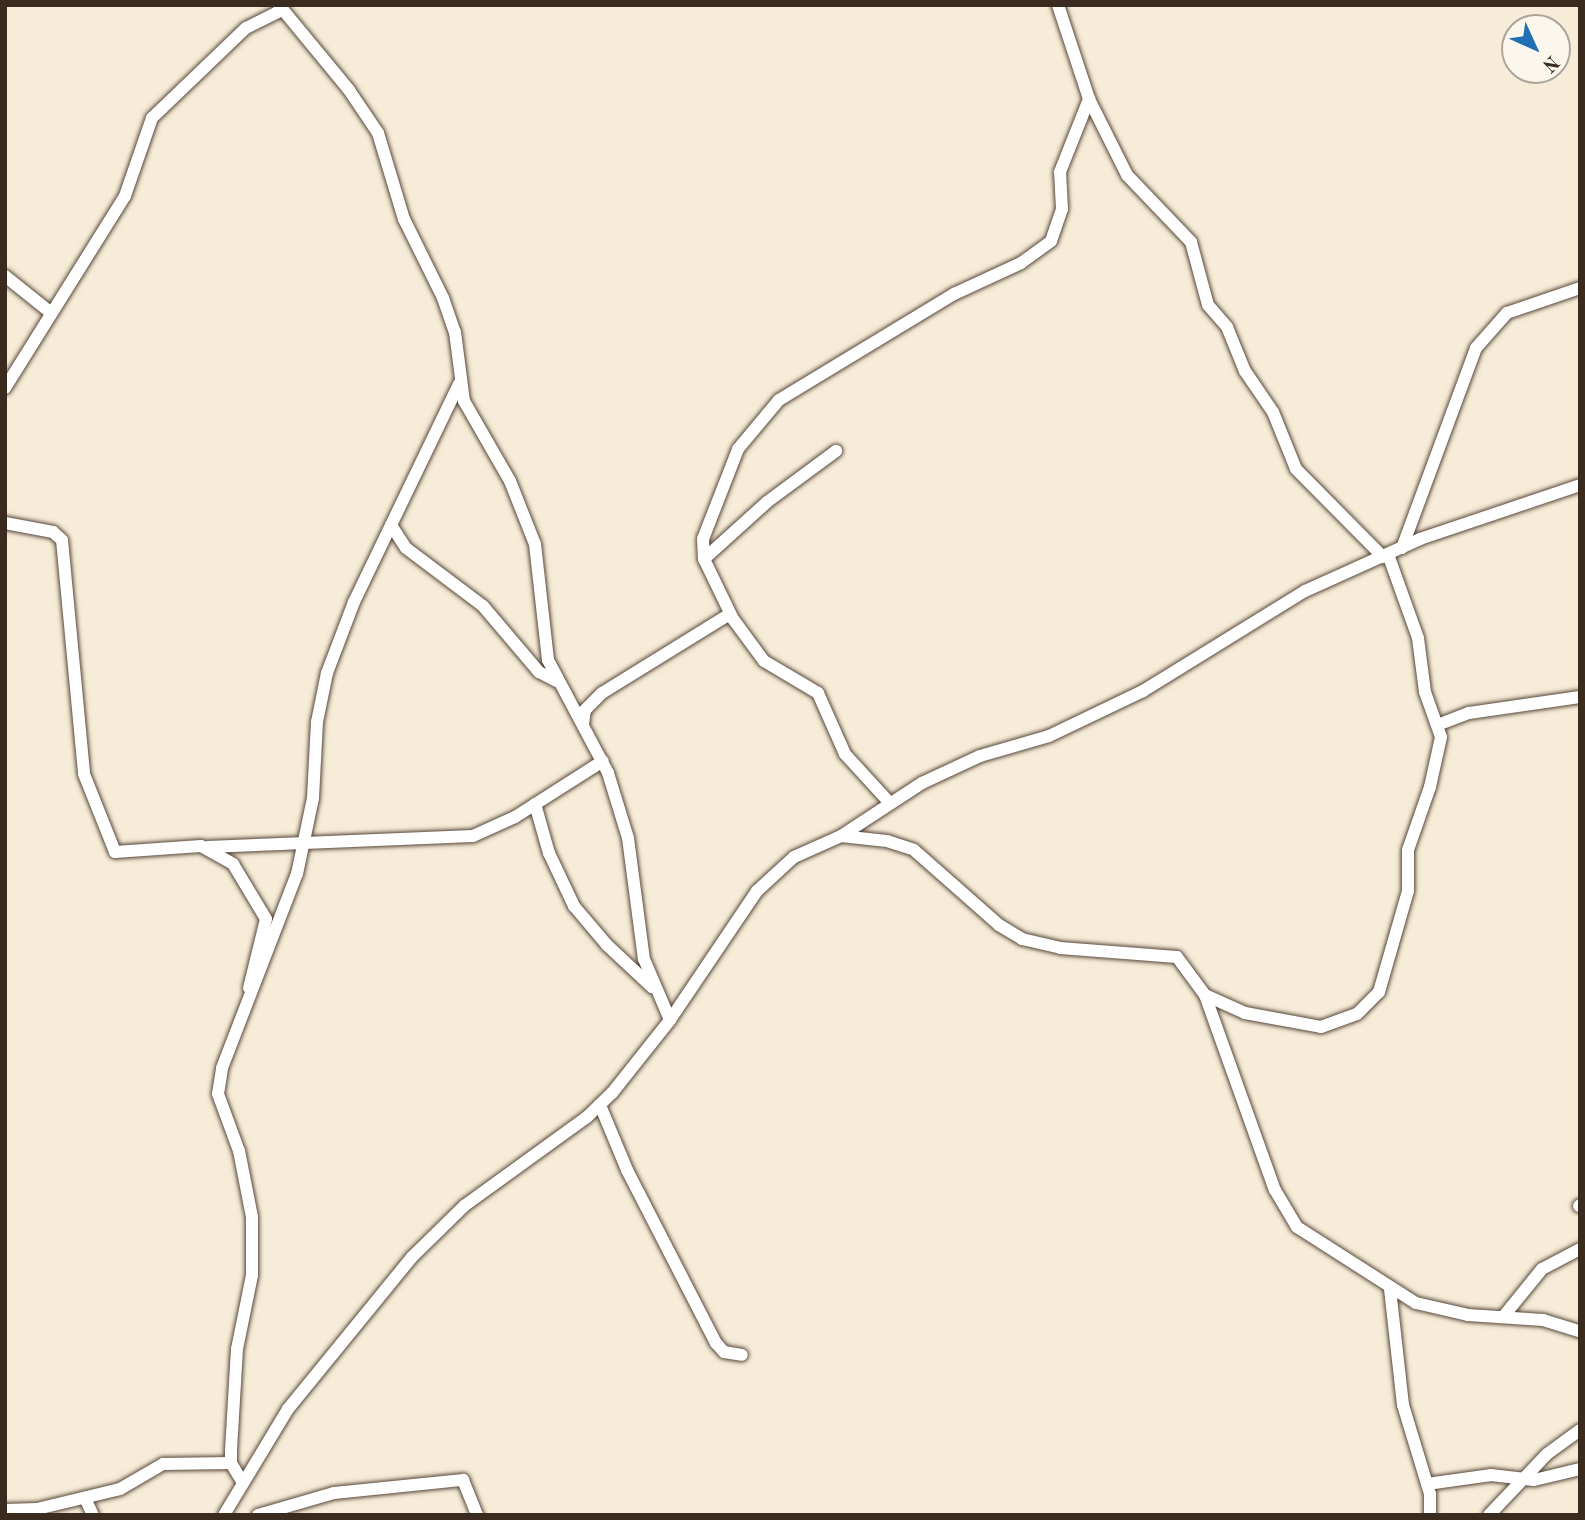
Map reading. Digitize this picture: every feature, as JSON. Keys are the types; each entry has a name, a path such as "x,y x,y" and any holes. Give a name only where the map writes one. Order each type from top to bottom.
{"street":[{"path":"1058,5 1089,99 1127,174 1191,242 1208,304 1227,327 1245,371 1273,412 1296,469 1385,555 1418,638 1425,692 1440,724 1434,771 1408,850 1405,901 1386,955 1379,992 1370,1004 1340,1021 1307,1027 1245,1013 1205,995"},
{"path":"5,388 50,312 125,196 152,118 246,28 281,8 349,90 377,133 404,219 451,319 459,384 475,426 525,515 540,572 548,660 557,681 603,761 628,838 644,959 670,1020"},
{"path":"888,801 845,754 818,693 764,661 730,614 704,559 704,539 738,449 779,400 954,294 1021,262 1051,240 1060,220 1060,172 1089,99"},
{"path":"5,276 50,312"},
{"path":"1402,548 1476,348 1507,313 1580,288"},
{"path":"243,1483 231,1463 237,1349 252,1275 252,1217 239,1151 218,1092 222,1068 292,892 313,798 317,722 327,673 382,544 459,384"},
{"path":"704,559 767,502 836,451"},
{"path":"224,1515 288,1409 438,1228 600,1105 670,1020 757,891 794,857 841,836 888,801 980,755 1028,743 1096,715 1143,691 1275,608 1385,555 1542,494 1580,485"},
{"path":"5,523 52,532 62,540 84,774 115,852 201,846 473,836 535,804 603,761"},
{"path":"391,525 406,548 483,606 539,672 557,681"},
{"path":"382,544 406,548"},
{"path":"583,724 584,710 593,700 730,614"},
{"path":"1440,724 1469,713 1580,697"},
{"path":"535,804 549,853 575,906 607,945 655,989"},
{"path":"841,836 887,841 914,850 999,925 1022,939 1060,948 1177,957 1205,995 1282,1207 1304,1232 1390,1289 1448,1312 1544,1320 1580,1331"},
{"path":"201,846 233,864 265,914 264,931 249,979 251,998"},
{"path":"600,1105 627,1170 716,1343 724,1352 742,1356"},
{"path":"1503,1317 1542,1269 1562,1254 1580,1249"},
{"path":"1390,1289 1403,1405 1427,1484 1430,1515"},
{"path":"1489,1515 1547,1454 1580,1430"},
{"path":"5,1510 85,1498 129,1486 163,1464 231,1463"},
{"path":"1427,1484 1491,1475 1525,1480 1580,1469"},
{"path":"258,1515 334,1493 463,1480 477,1515"},
{"path":"85,1498 93,1515"}]}
